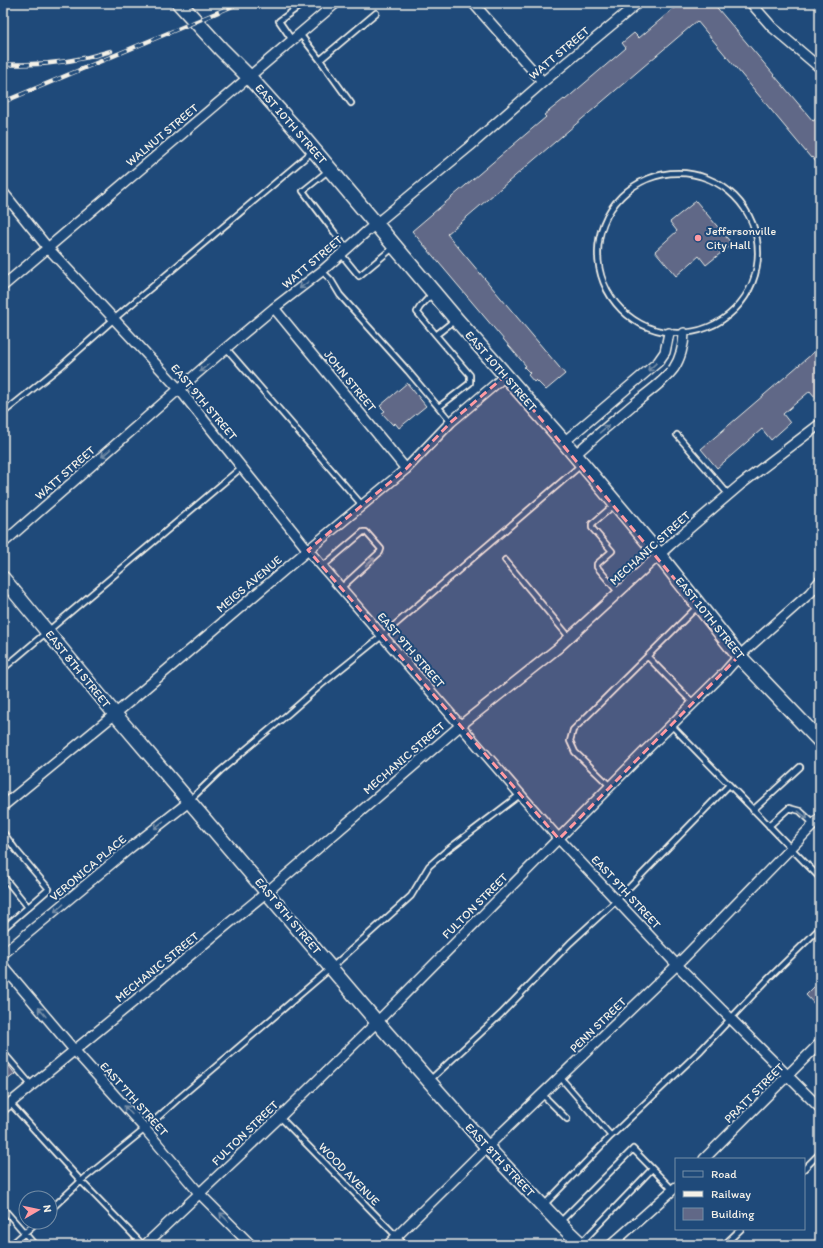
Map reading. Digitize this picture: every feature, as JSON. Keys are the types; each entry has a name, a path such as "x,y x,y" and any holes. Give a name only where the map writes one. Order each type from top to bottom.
{"main road":[{"name":"EAST 10TH STREET","path":"179,3 249,77 314,150 659,555 739,656 820,741"},
{"name":"EAST 8TH STREET","path":"3,578 115,714 376,1022 487,1147 542,1206 581,1244"}],"street":[{"name":"WALNUT STREET","path":"3,286 336,3"},
{"path":"473,3 543,82"},
{"name":"WATT STREET","path":"3,543 226,348 322,271 376,223 470,146 543,82 638,3"},
{"path":"751,3 772,27 820,68"},
{"name":"EAST 9TH STREET","path":"3,192 48,248 179,388 322,567 461,724 559,839 677,965 820,1108"},
{"name":"JOHN STREET","path":"274,308 406,469"},
{"path":"564,442 658,362 665,352 669,333"},
{"path":"578,460 673,369 678,362 684,341 684,334"},
{"name":"MEIGS AVENUE","path":"3,806 115,714 406,469 451,422 505,376"},
{"name":"MECHANIC STREET","path":"5,1107 267,892 461,724 570,638 659,555 729,495 820,424"},
{"name":"FULTON STREET","path":"144,1245 280,1117 559,839 724,673 739,656 810,592 820,581"},
{"name":"VERONICA PLACE","path":"3,954 124,853 190,801"},
{"name":"PENN STREET","path":"388,1245 487,1147 677,965 817,821"},
{"name":"EAST 7TH STREET","path":"3,966 199,1193 251,1245"},
{"name":"PRATT STREET","path":"705,1158 820,1044"},
{"path":"611,1245 674,1189"}],"lane":[{"path":"304,3 278,21 320,60 351,103"},
{"path":"320,60 376,13"},
{"path":"3,414 314,150"},
{"path":"330,169 303,191 344,251 359,276 395,246"},
{"path":"668,173 699,175 714,181 727,189 747,212 757,241 758,256 756,271 751,286 744,299 723,319 698,331 684,334 669,333 654,330 639,324 626,315 615,304 601,277 598,261 600,230 606,216 615,203 625,192 638,183 653,176 668,173"},
{"path":"322,271 340,295 451,422"},
{"path":"435,292 417,312 470,375 470,383 439,407"},
{"path":"436,335 456,318"},
{"path":"226,348 362,505"},
{"path":"677,435 729,495"},
{"path":"190,801 220,771 321,685 383,635 578,460"},
{"path":"3,669 242,467"},
{"path":"616,504 592,524 592,528 612,551 597,564 597,567 618,593"},
{"path":"322,567 363,532 366,532 381,549 380,552 341,588"},
{"path":"504,560 570,638"},
{"path":"610,786 575,752 570,741 573,730 700,605"},
{"path":"648,657 693,703"},
{"path":"671,725 820,878"},
{"path":"753,810 800,767"},
{"path":"429,1081 501,1014 729,785"},
{"path":"58,1203 81,1181 145,1129 331,968 411,896 429,866 446,851 521,794"},
{"path":"770,826 789,808 800,811 817,821"},
{"path":"4,836 50,889 4,925"},
{"path":"3,876 28,907"},
{"path":"542,1206 611,1136 701,1050 820,928"},
{"path":"3,1052 32,1086"},
{"path":"560,1077 611,1136"},
{"path":"542,1094 566,1119"},
{"path":"5,1107 144,1245"},
{"name":"WOOD AVENUE","path":"280,1117 405,1245"},
{"path":"559,1223 633,1149 674,1189"},
{"path":"805,1168 820,1154"},
{"path":"581,1244 652,1169"},
{"path":"3,1208 35,1245"},
{"path":"11,1245 28,1230"},
{"path":"724,1245 740,1230"}],"highlighted area":[{"path":"505,376 739,656 559,839 308,550 406,469 451,422"}],"building":[{"path":"680,3 713,3 813,121 816,119 820,124 820,167 697,21 447,234 565,374 546,390 536,380 534,382 528,375 530,373 524,367 526,366 412,231 546,117 544,115 564,99 565,100 626,48 622,43 634,33 639,38"},
{"name":"Jeffersonville City Hall","path":"696,201 732,244 706,265 699,256 676,276 655,251 677,231 670,222"},
{"path":"820,347 820,403 810,391 783,414 790,423 771,440 762,429 717,468 701,449"},
{"path":"407,383 426,406 399,428 395,423 393,425 382,413 385,411 380,406"},
{"path":"820,981 820,1010 806,995"},
{"path":"3,1058 15,1074 3,1083"}],"railway":[{"path":"3,102 240,3"},
{"path":"815,3 820,6"},
{"path":"3,64 57,62 84,58 111,51"}],"place":[{"name":"Jeffersonville City Hall","path":"698,238"}]}
